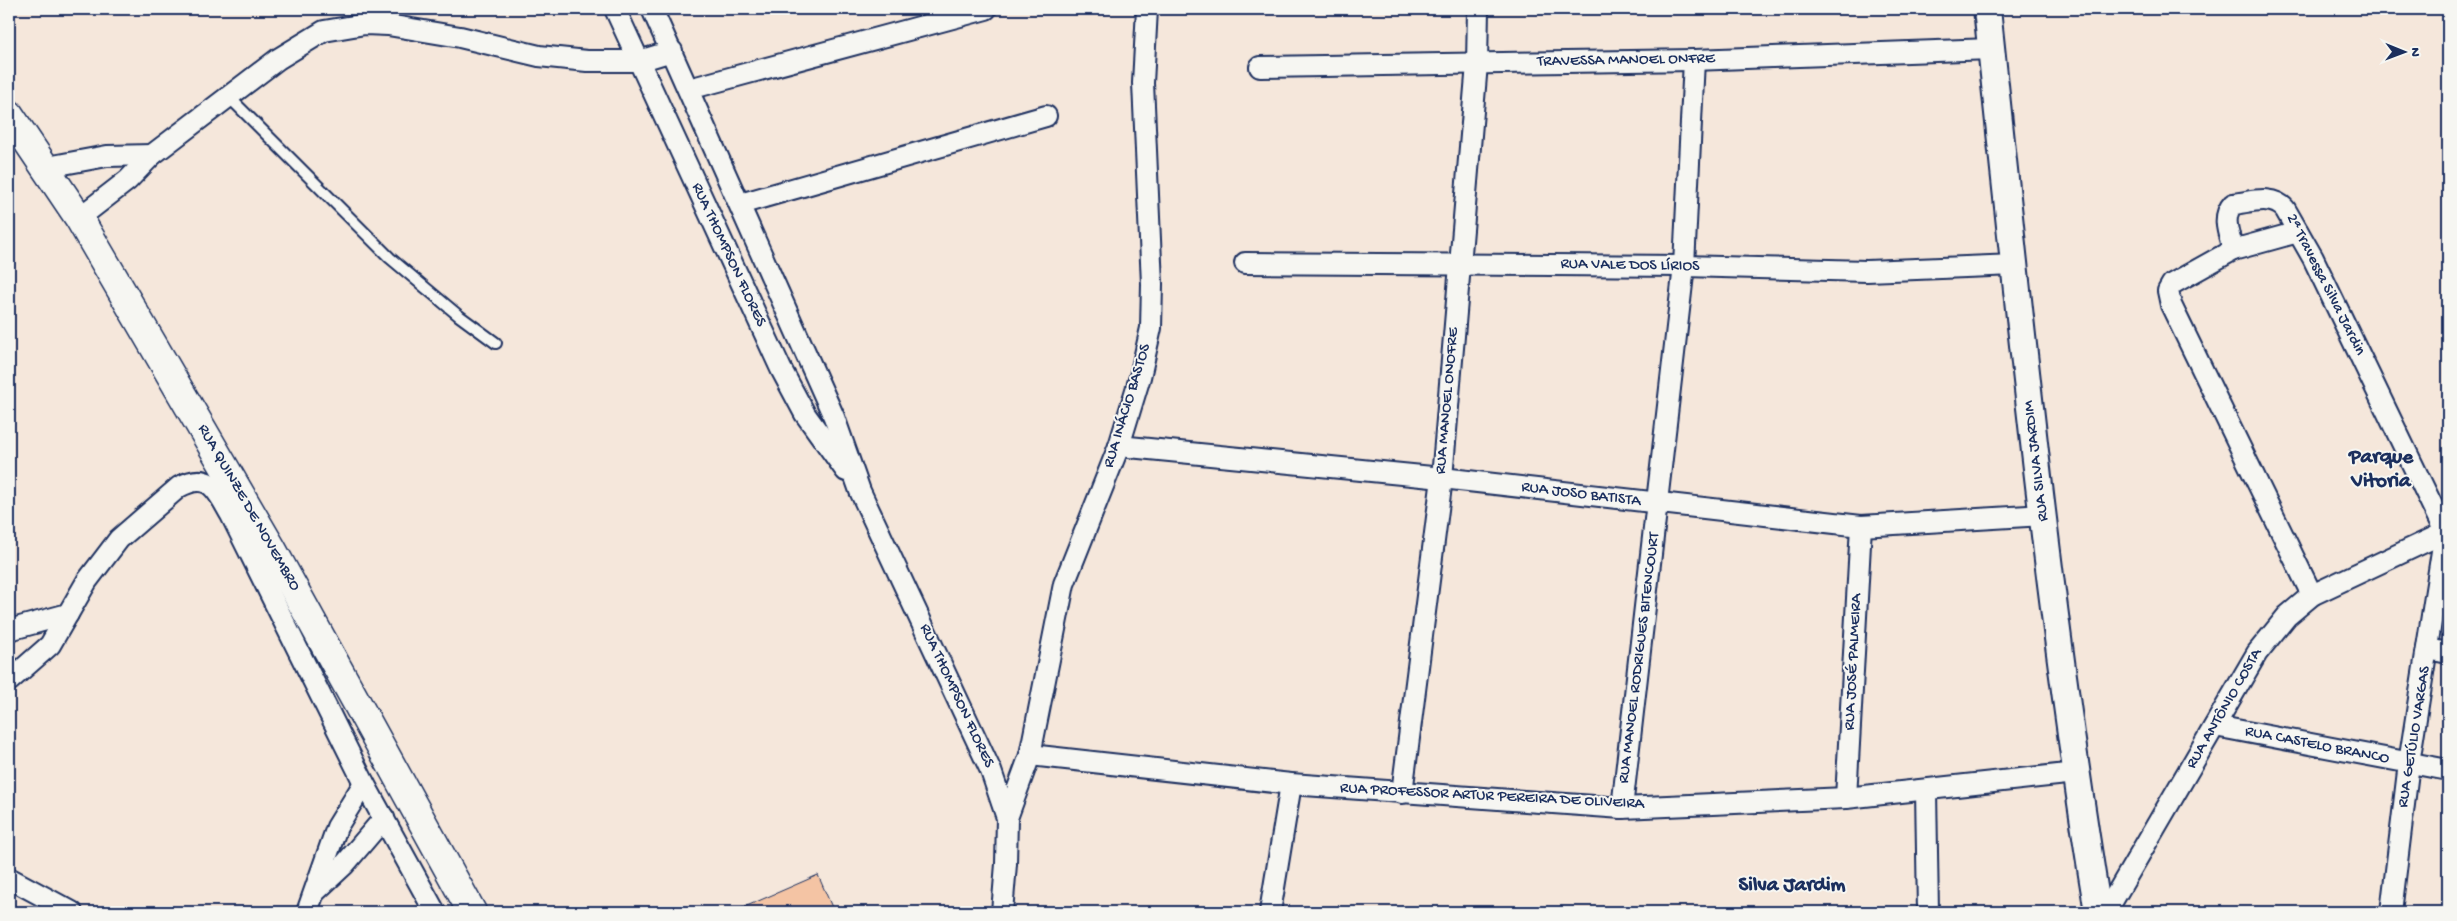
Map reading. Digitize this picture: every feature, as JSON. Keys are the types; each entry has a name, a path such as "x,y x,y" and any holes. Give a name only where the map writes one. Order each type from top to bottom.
{"main road":[{"name":"RUA QUINZE DE NOVEMBRO","path":"9,114 47,167 79,218 271,547 472,912"}],"street":[{"name":"RUA THOMPSON FLORES","path":"615,9 781,369 805,414 860,491"},
{"name":"RUA THOMPSON FLORES","path":"652,9 690,89 834,416 860,491 991,771 1007,818 1002,912"},
{"path":"690,89 986,9"},
{"name":"RUA INÁCIO BASTOS","path":"1007,818 1030,754 1064,584 1119,446 1140,377 1151,328 1152,284 1143,83 1147,9"},
{"name":"RUA MANOEL ONOFRE","path":"1402,793 1442,478 1477,64 1478,9"},
{"name":"RUA SILVA JARDIM","path":"1987,9 2043,515 2076,773 2098,912"},
{"path":"79,218 128,180 152,155 307,39 324,31 365,24 412,28 562,59 587,62 639,61 672,51"},
{"name":"TRAVESSA MANOEL ONFRE","path":"1260,67 1694,60 1991,49"},
{"name":"RUA MANOEL RODRIGUES BITENCOURT","path":"1622,808 1684,266 1694,60"},
{"path":"716,229 743,211 1046,116"},
{"path":"47,167 107,156 152,155"},
{"name":"2ª Travessa Silva Jardin","path":"2233,250 2226,218 2228,210 2234,204 2268,199 2280,203 2314,258 2447,531"},
{"path":"2298,232 2233,250 2172,284 2168,291 2171,305 2312,595"},
{"name":"RUA VALE DOS LÍRIOS","path":"1245,263 1684,266 1867,271 2015,264"},
{"name":"RUA JOSO BATISTA","path":"1119,446 1442,478 1862,526 2043,515"},
{"path":"9,680 50,645 87,581 119,539 179,488 199,480 206,481 216,490 231,515 364,783 435,912"},
{"name":"RUA JOSÉ PALMEIRA","path":"1846,798 1862,526"},
{"name":"RUA ANTÔNIO COSTA","path":"2106,912 2256,653 2287,616 2312,595 2447,531"},
{"name":"RUA GETÚLIO VARGAS","path":"2391,912 2409,763 2447,531"},
{"path":"9,630 68,614"},
{"path":"2428,649 2448,653"},
{"name":"RUA CASTELO BRANCO","path":"2215,726 2448,770"},
{"name":"RUA PROFESSOR ARTUR PEREIRA DE OLIVEIRA","path":"1030,754 1291,784 1622,808 1846,798 1926,791 2076,773"},
{"path":"307,912 315,893 328,848 364,783"},
{"path":"1270,912 1291,784"},
{"path":"1926,791 1928,912"},
{"path":"315,893 344,865 384,818"},
{"path":"9,878 72,912"}],"lane":[{"path":"229,97 390,258 496,343"}],"building":[{"path":"818,875 834,912 733,912"}],"district":[{"name":"Parque Vitoria","path":"2381,470"},
{"name":"Silva Jardim","path":"1792,886"}]}
